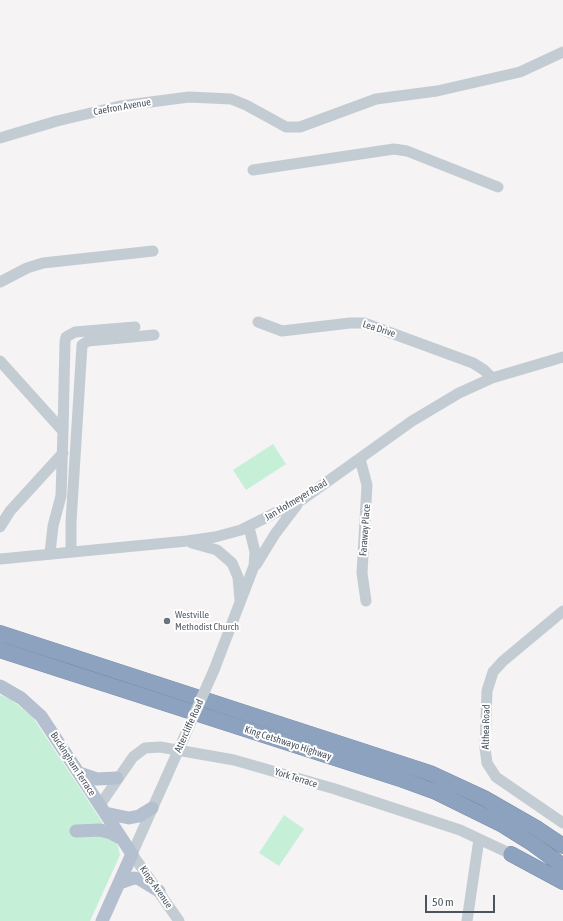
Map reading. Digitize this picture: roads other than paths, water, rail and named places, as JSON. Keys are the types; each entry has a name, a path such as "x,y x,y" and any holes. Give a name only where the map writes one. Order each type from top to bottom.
{"highway":[{"name":"King Cetshwayo Highway","path":"0,633 430,773 484,798 538,829 563,846"},
{"name":"King Cetshwayo Highway","path":"0,650 436,792 501,824 533,844 563,866"},
{"path":"511,854 563,882"}],"main road":[{"name":"Buckingham Terrace","path":"0,686 21,698 41,716 132,854"},
{"path":"79,773 97,779 117,778"},
{"path":"102,809 129,818 139,816 152,808"},
{"path":"76,831 100,830 111,833 122,839"},
{"name":"Attercliffe Road","path":"102,921 132,854"},
{"path":"120,883 134,878 139,879 160,891"}],"street":[{"name":"Caefron Avenue","path":"0,138 99,110 140,102 208,97 231,99 246,105 286,127 300,126 376,99 437,91 520,72 563,52"},
{"path":"253,170 394,149 407,151 498,186"},
{"path":"0,282 27,268 43,263 153,251"},
{"name":"Lea Drive","path":"258,322 282,331 350,323 364,323 478,365 492,378"},
{"path":"50,554 53,526 60,503 66,337 75,332 135,327"},
{"path":"71,552 71,514 82,345 88,341 154,335"},
{"name":"Jan Hofmeyer Road","path":"0,559 187,541 215,537 249,527 303,499 428,411 460,392 492,378 563,357"},
{"path":"0,361 63,431"},
{"path":"0,527 10,511 63,453"},
{"name":"Faraway Place","path":"360,459 368,485 362,573 366,601"},
{"path":"252,573 275,534 303,499"},
{"name":"Attercliffe Road","path":"132,854 214,670 252,573 255,552 249,527"},
{"path":"187,541 211,548 221,553 232,563 238,578 240,605"},
{"name":"Althea Road","path":"563,611 497,668 490,678 487,691 485,748 487,763 502,783 563,823"},
{"name":"York Terrace","path":"102,809 117,778 133,757 145,748 160,748 201,754 252,765 336,790 440,823 511,854"},
{"path":"467,921 479,839"},
{"name":"Kings Avenue","path":"132,854 160,891 179,921"}],"place":[{"name":"Westville Methodist Church","path":"167,621"}]}
